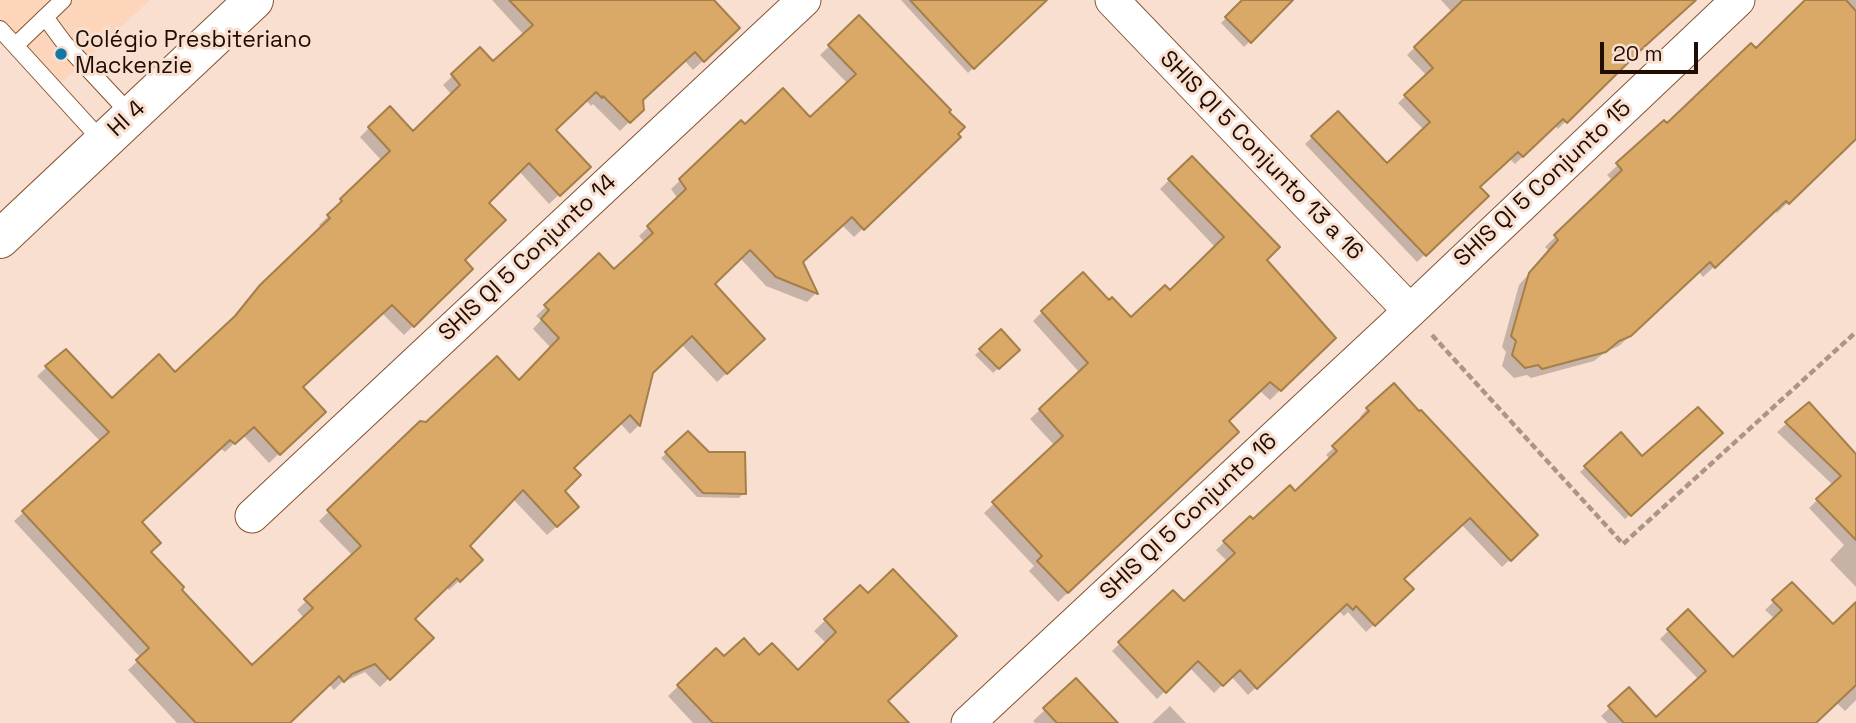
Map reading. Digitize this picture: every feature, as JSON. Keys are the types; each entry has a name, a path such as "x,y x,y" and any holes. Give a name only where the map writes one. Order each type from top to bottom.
{"street":[{"name":"HI 4","path":"0,239 254,0"},
{"name":"SHIS QI 5 Conjunto 14","path":"252,516 804,0"},
{"name":"SHIS QI 5 Conjunto 13 a 16","path":"1112,0 1410,311"},
{"name":"SHIS QI 5 Conjunto 15","path":"1410,311 1738,0"},
{"name":"SHIS QI 5 Conjunto 16","path":"968,723 1410,311"}],"lane":[{"path":"16,46 63,0"},
{"path":"45,17 65,44 131,115"},
{"path":"0,29 103,142"}],"path":[{"path":"1410,311 1623,544 1856,332"}],"shaded area":[{"name":"Colégio Presbiteriano Mackenzie","path":"0,0 150,0 59,85 0,22"}],"building":[{"path":"509,0 714,0 740,28 704,62 695,52 643,100 644,110 630,123 596,92 556,130 591,167 560,196 529,163 489,203 506,220 465,260 473,269 414,327 392,305 303,387 326,412 280,455 254,427 235,444 230,440 142,522 161,543 151,552 184,587 182,590 252,665 313,608 304,599 361,546 327,510 420,421 426,422 497,356 519,380 559,338 541,319 549,310 544,305 599,253 614,269 653,233 647,226 686,189 679,179 741,120 745,124 783,88 810,117 856,74 828,45 859,15 965,127 958,134 961,137 864,230 852,217 803,262 818,294 776,277 750,250 715,284 765,339 727,374 692,336 653,373 640,426 630,415 574,468 581,475 565,491 579,507 557,527 523,490 470,546 483,560 460,582 457,578 415,619 434,638 390,680 375,664 352,674 344,682 339,676 290,723 196,723 136,660 149,648 22,511 109,432 45,366 66,349 112,398 159,354 175,372 235,316 260,285 330,218 327,215 342,201 340,199 390,151 368,127 390,106 413,131 460,85 451,74 480,47 493,61 533,25"},
{"path":"910,0 1047,0 974,69"},
{"path":"1242,0 1293,0 1251,43 1225,17"},
{"path":"1463,0 1696,0 1567,123 1563,119 1523,157 1518,152 1480,187 1489,196 1426,256 1311,136 1338,111 1387,163 1430,122 1404,95 1433,68 1414,47"},
{"path":"1805,0 1846,0 1856,11 1856,139 1789,204 1786,201 1715,268 1710,262 1631,336 1619,341 1606,352 1542,369 1538,365 1525,368 1512,355 1516,341 1511,336 1529,273 1558,240 1554,235 1622,170 1616,163 1664,120 1667,123 1751,43 1756,48"},
{"path":"1192,156 1280,247 1267,260 1336,338 1281,391 1270,382 1229,421 1239,432 1068,593 1037,561 1042,556 992,502 1063,436 1039,409 1088,363 1041,311 1083,272 1109,300 1112,297 1131,317 1165,285 1170,290 1224,237 1168,179"},
{"path":"1001,329 1020,350 999,369 979,349"},
{"path":"1394,383 1538,535 1511,561 1470,518 1404,579 1414,589 1375,626 1356,606 1353,610 1347,604 1257,689 1240,670 1223,686 1198,661 1166,693 1118,642 1173,590 1184,601 1235,553 1223,541 1250,516 1253,519 1290,485 1295,491 1337,451 1332,446 1369,411 1366,408"},
{"path":"1809,402 1856,454 1856,540 1816,499 1841,476 1785,422"},
{"path":"1698,407 1723,433 1631,516 1584,466 1621,432 1642,456"},
{"path":"688,431 709,452 745,452 746,494 703,493 665,452"},
{"path":"893,569 957,636 888,701 909,723 713,723 677,685 716,648 724,656 744,638 759,655 772,643 798,670 836,632 824,619 860,585 868,593"},
{"path":"1792,582 1833,624 1856,602 1856,685 1816,723 1624,723 1608,706 1629,687 1656,717 1706,671 1667,629 1688,609 1733,657 1782,610 1772,600"},
{"path":"1076,678 1118,723 1057,723 1043,708"}],"place":[{"name":"Colégio Presbiteriano Mackenzie","path":"61,54"}]}
